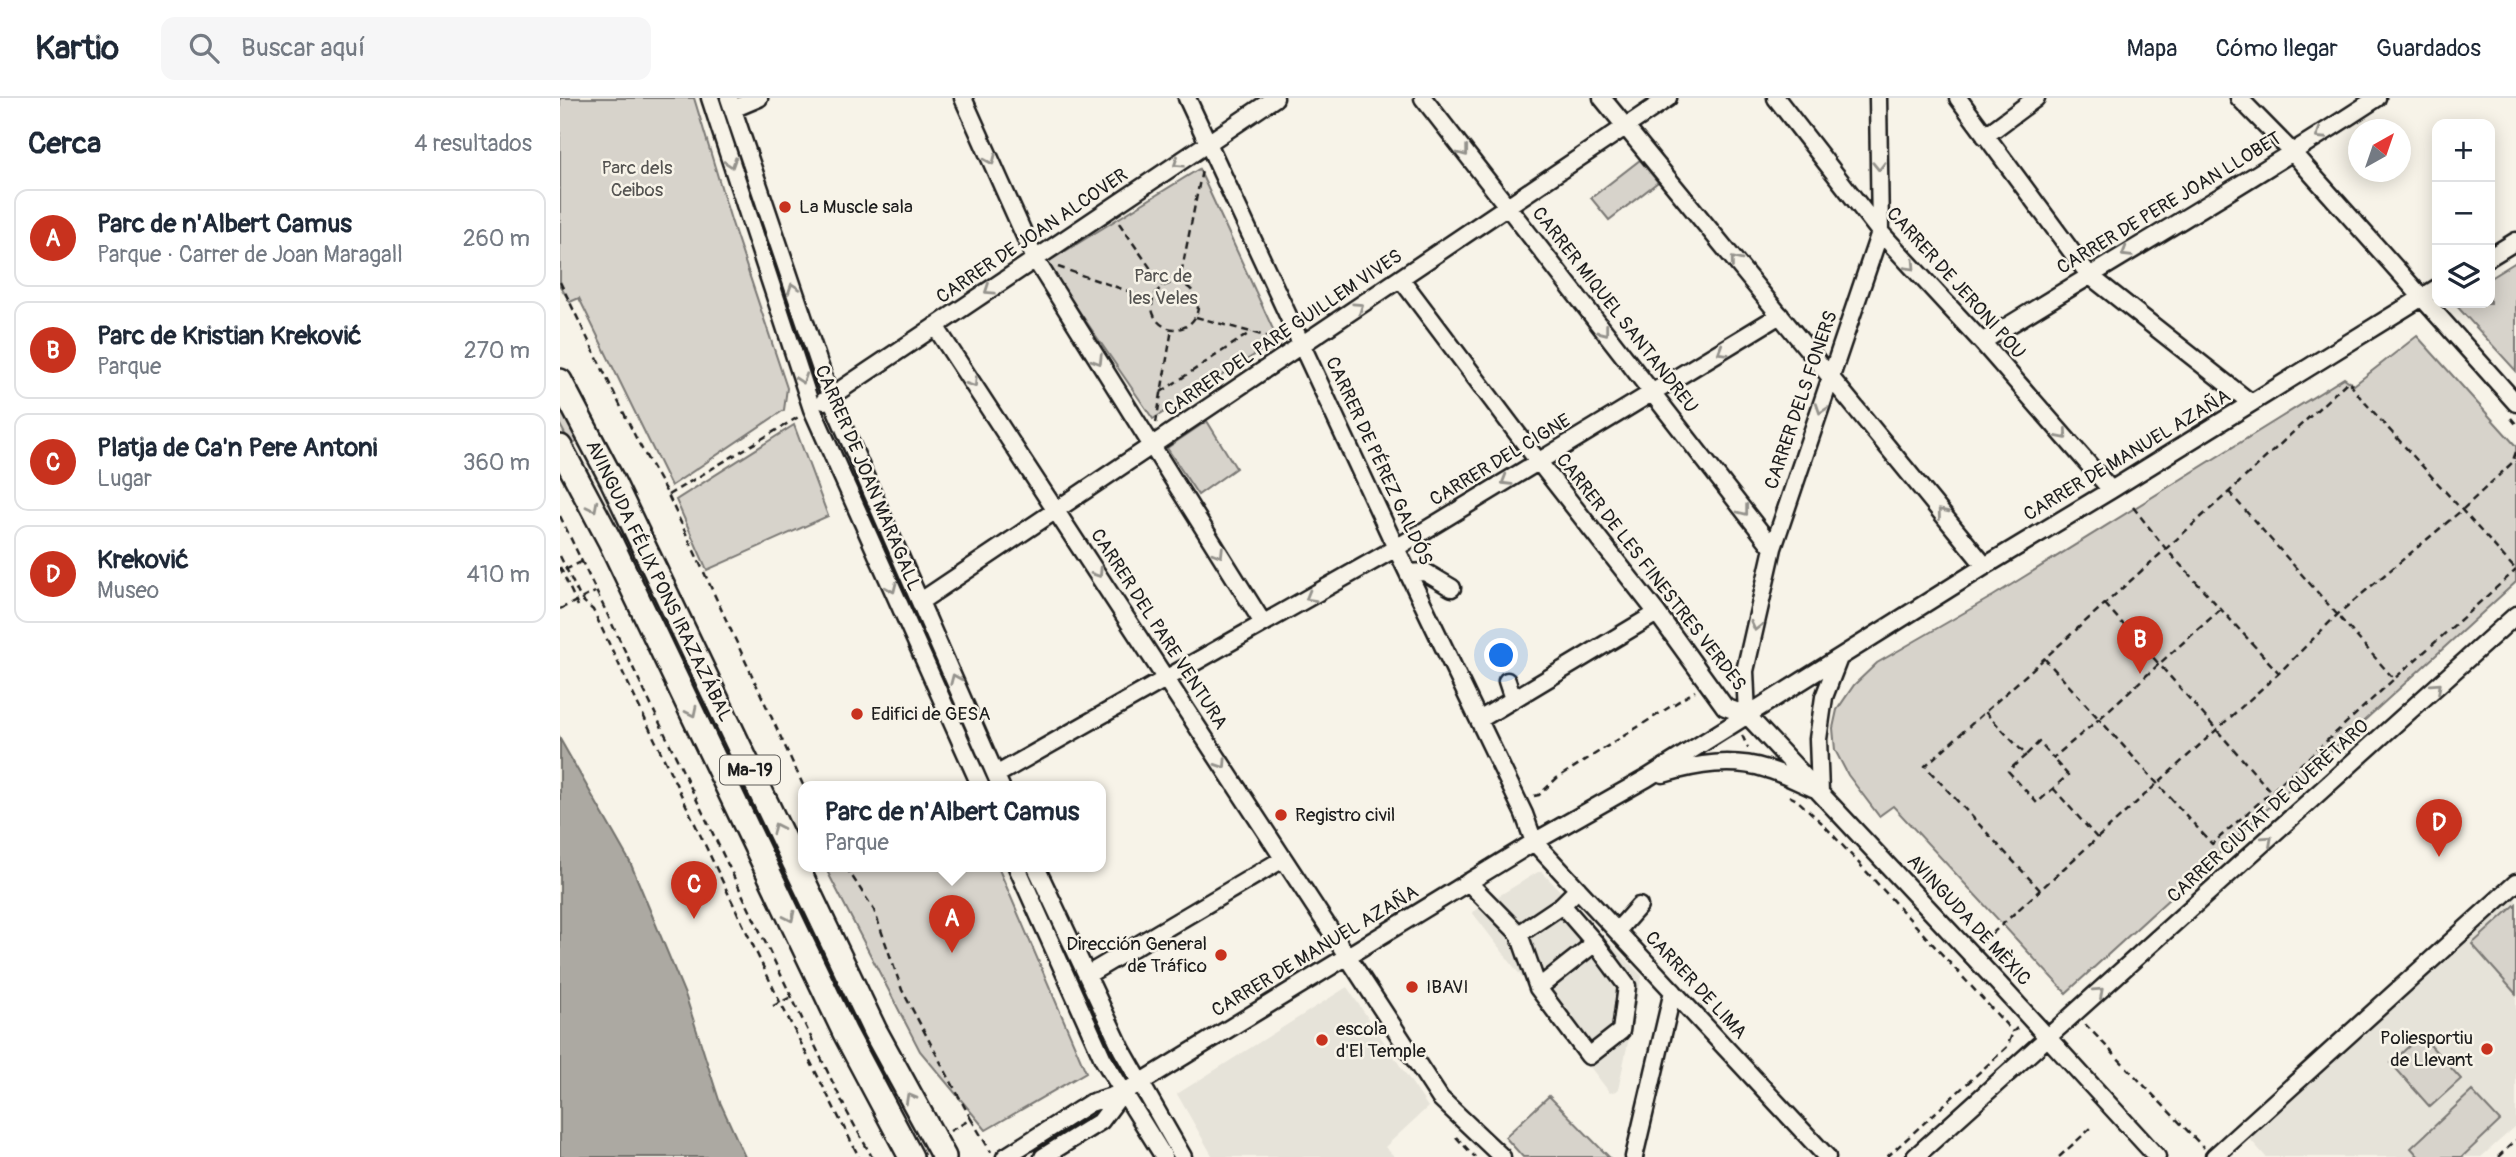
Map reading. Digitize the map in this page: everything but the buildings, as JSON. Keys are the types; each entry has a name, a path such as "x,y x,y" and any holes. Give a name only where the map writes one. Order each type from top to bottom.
{"highway":[{"name":"AVINGUDA FÉLIX PONS IRAZAZÁBAL","path":"560,381 612,480 798,870"},
{"name":"AVINGUDA FÉLIX PONS IRAZAZÁBAL","path":"560,447 610,541 845,1033 911,1157"},
{"name":"AVINGUDA FÉLIX PONS IRAZAZÁBAL","path":"799,872 875,1031 944,1157"}],"street":[{"name":"CARRER DE JOAN MARAGALL","path":"710,98 812,409 978,781"},
{"path":"731,104 759,98"},
{"path":"963,98 1035,259 1264,623"},
{"name":"CARRER DE PÉREZ GALDÓS","path":"1187,98 1396,548 1524,814 1534,842"},
{"name":"CARRER DE JOAN ALCOVER","path":"812,409 1275,98"},
{"name":"CARRER MIQUEL SANTANDREU","path":"1423,98 1773,548"},
{"path":"1602,98 1985,566"},
{"name":"CARRER DEL PARE GUILLEM VIVES","path":"921,601 1668,98"},
{"name":"CARRER DE JERONI POU","path":"1776,98 1880,232 1982,342 2111,490"},
{"name":"CARRER DELS FONERS","path":"1741,718 1745,671 1773,548 1880,232 1878,98"},
{"path":"1958,98 2089,275 2251,403"},
{"path":"1985,136 2036,98"},
{"path":"2239,98 2293,153 2516,403"},
{"name":"CARRER DE PERE JOAN LLOBET","path":"1982,342 2293,153 2378,98"},
{"name":"CARRER DE JOAN MARAGALL","path":"731,104 830,397 998,781"},
{"path":"2495,254 2516,241"},
{"name":"CARRER DE LES FINESTRES VERDES","path":"1401,279 1725,706 1741,718"},
{"name":"CARRER DE MANUEL AZAÑA","path":"1005,1157 1090,1103 1122,1093 1140,1083 1534,842 1647,778 2432,291"},
{"name":"CARRER DEL CIGNE","path":"998,781 1168,679 1396,548 1780,315"},
{"name":"CARRER DEL PARE VENTURA","path":"935,326 1440,1098 1502,1157"},
{"path":"1408,573 1425,572 1452,588"},
{"path":"1479,720 1657,613"},
{"name":"CARRER CIUTAT DE QUERÈTARO","path":"2048,1037 2516,615"},
{"path":"1821,792 1818,739 1824,697 1839,658"},
{"path":"1507,681 1513,699"},
{"name":"AVINGUDA DE MÈXIC","path":"1741,718 1821,792 2157,1157"},
{"name":"CARRER DE MANUEL AZAÑA","path":"1647,778 1696,764 1727,762 1765,768 1821,792"},
{"name":"CARRER DE LIMA","path":"1534,842 1827,1157"},
{"path":"1087,975 1283,859"},
{"path":"1019,872 1103,1059 1164,1157"},
{"path":"1038,872 1122,1049 1183,1157"},
{"path":"1468,882 1519,934 1538,988 1589,1056 1621,1031 1627,986 1562,905"},
{"path":"2211,1154 2516,883"},
{"path":"1519,934 1562,905 1578,889"},
{"path":"1606,958 1639,906"},
{"path":"1538,988 1595,943"},
{"path":"1634,1157 1672,991"},
{"path":"1915,1157 2048,1037"},
{"path":"1043,1157 1101,1121 1122,1093"}],"path":[{"path":"1179,284 1208,143"},
{"path":"1110,209 1163,286"},
{"path":"1035,259 1153,299"},
{"path":"560,282 638,442 668,495 801,781"},
{"path":"1179,284 1193,292 1198,301 1196,317 1184,328 1172,329 1158,322 1152,307 1153,299 1163,286 1179,284"},
{"path":"1196,317 1303,346"},
{"path":"1152,446 1172,329"},
{"path":"1161,392 1251,332"},
{"path":"2040,890 1926,766 2044,658 2229,492 2348,381 2516,569 2212,844 2044,658"},
{"path":"668,495 812,409"},
{"path":"1971,953 2218,730 2337,614 2462,510 2512,463 2516,452"},
{"path":"2229,492 2395,679"},
{"path":"2133,507 2166,548 2279,673"},
{"path":"560,516 846,1112 872,1157"},
{"path":"560,556 578,606"},
{"path":"564,570 582,562"},
{"path":"560,567 581,599 593,610 780,1002 859,1157"},
{"path":"560,608 597,592"},
{"path":"2105,604 2271,792"},
{"path":"2053,758 2221,609"},
{"path":"1529,793 1532,797 1539,795 1557,778 1701,687 1710,686"},
{"path":"1985,712 2026,755"},
{"path":"1741,718 1748,746 1746,765"},
{"path":"2039,742 2068,775 2037,803 2008,771 2026,755 2039,742"},
{"path":"2053,788 2098,839"},
{"path":"1786,795 1797,800 1822,823 2013,1032"},
{"path":"849,872 874,910 902,990 971,1119"},
{"path":"773,1006 791,997"},
{"path":"2074,1015 2087,1025 2211,1154"},
{"path":"2059,1157 2091,1128"},
{"path":"1451,1131 1475,1157"},
{"path":"2497,1157 2516,1140"}],"shaded area":[{"path":"560,739 630,862 686,997 719,1100 745,1157 560,1157"},
{"path":"1542,872 1642,976 1618,1090 1610,1093 1472,912"},
{"path":"2516,895 2516,1126 2481,1157 2266,1157 2249,1138"},
{"name":"escola d'El Temple","path":"1347,987 1428,1107 1385,1147 1395,1157 1213,1157 1177,1094"}],"green space":[{"name":"Parc dels Ceibos","path":"560,98 694,98 787,388 784,410 671,486 579,298 570,302 560,286"},
{"path":"1640,160 1658,182 1609,220 1591,198"},
{"name":"Parc de les Veles","path":"1199,169 1278,340 1153,419 1046,263"},
{"path":"2516,262 2516,371 2459,308 2495,308 2495,275"},
{"path":"2417,336 2516,446 2516,582 2066,993 1893,806 1879,816 1848,775 1835,750 1833,728 1837,710 1854,685 1877,663 1993,596 2344,378 2354,385"},
{"path":"560,403 580,440 571,445 560,425"},
{"path":"1207,421 1236,468 1198,495 1167,448"},
{"path":"794,425 828,516 707,570 676,500"},
{"path":"828,872 1000,872 1086,1072 986,1130 920,1051"},
{"path":"2516,904 2516,994 2472,944"},
{"path":"2421,1035 2461,1079 2430,1107 2391,1063"},
{"path":"2472,1091 2500,1121 2462,1157 2419,1157 2411,1148"},
{"path":"1549,1096 1609,1157 1523,1157 1505,1137"}],"place":[{"name":"La Muscle sala","path":"785,207"},
{"name":"Parc de Kristian Kreković","path":"2140,674"},
{"name":"Edifici de GESA","path":"857,714"},
{"name":"Registro civil","path":"1281,815"},
{"name":"Kreković","path":"2439,857"},
{"name":"Platja de Ca'n Pere Antoni","path":"694,919"},
{"name":"Parc de n'Albert Camus","path":"952,953"},
{"name":"Dirección General de Tráfico","path":"1221,955"},
{"name":"IBAVI","path":"1412,987"},
{"name":"escola d'El Temple","path":"1322,1040"},
{"name":"Poliesportiu de Llevant","path":"2487,1049"}]}
